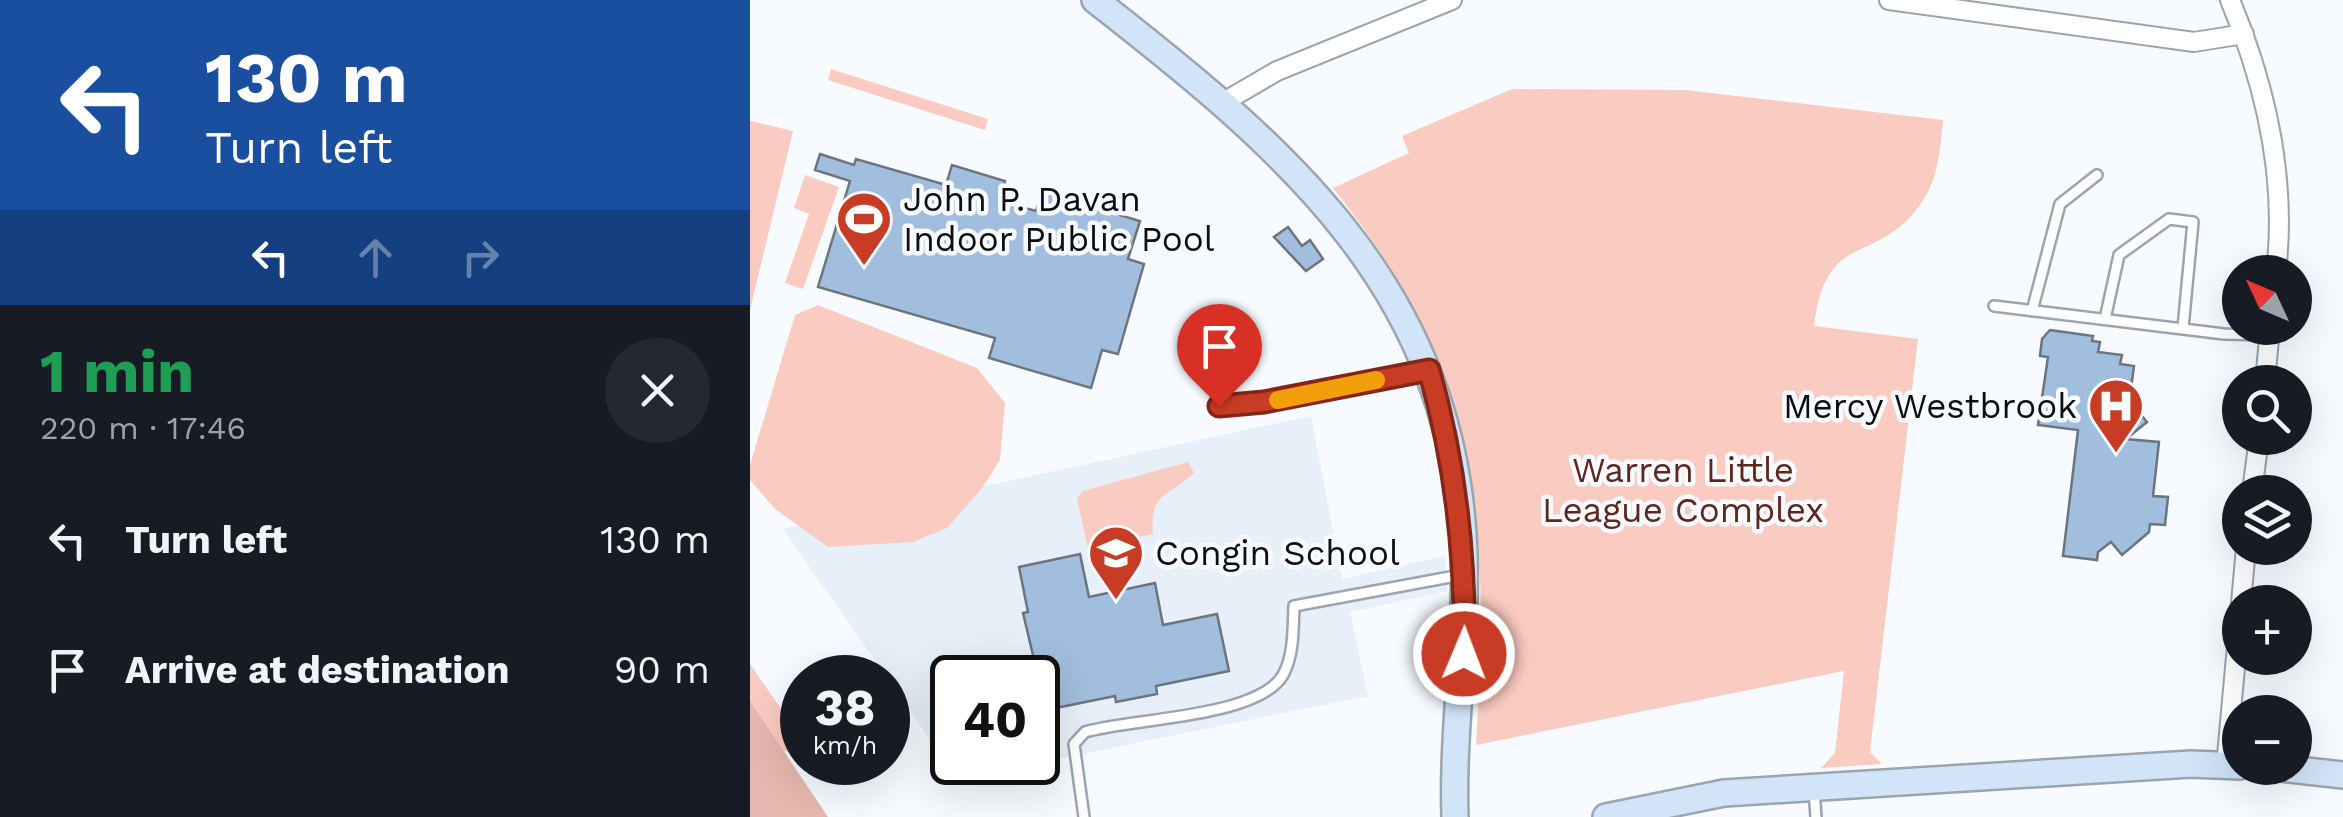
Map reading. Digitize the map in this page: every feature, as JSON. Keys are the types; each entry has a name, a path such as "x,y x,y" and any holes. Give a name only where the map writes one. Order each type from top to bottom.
{"street":[{"path":"1094,0 1284,156 1332,213 1399,312 1429,370 1454,471 1464,574 1455,817"},
{"path":"1222,103 1277,71 1452,0"},
{"path":"1889,0 2194,42 2244,34"},
{"path":"2230,0 2244,34 2272,132 2278,189 2276,255"},
{"path":"2237,695 2245,565"},
{"path":"1606,817 1696,796 2222,767"},
{"path":"2312,772 2343,776"}],"lane":[{"path":"2032,312 2060,204 2097,176"},
{"path":"2105,319 2119,255 2169,219 2193,222 2182,328"},
{"path":"1994,306 2222,329"},
{"path":"1219,406 1264,402 1429,370"},
{"path":"1084,817 1073,759 1074,744 1086,732 1236,704 1266,693 1285,672 1290,658 1294,606 1464,574"},
{"path":"1814,788 1816,817"}],"shaded area":[{"name":"Congin School","path":"1311,416 1342,579 1445,556 1447,591 1350,612 1368,696 1060,758 1060,655 930,655 930,739 910,710 910,655 871,655 783,529"},
{"path":"750,701 780,746 780,785 806,785 828,817 750,817"}],"green space":[{"path":"831,69 988,119 985,130 828,80"},
{"name":"Warren Little League Complex","path":"1512,89 1685,90 1943,120 1937,167 1924,199 1884,238 1840,262 1820,296 1814,326 1918,339 1870,752 1882,764 1821,768 1835,753 1844,671 1476,745 1480,587 1476,517 1465,450 1447,385 1420,321 1382,256 1333,188 1409,153 1402,136"},
{"path":"750,121 793,131 750,310"},
{"path":"805,175 839,187 803,289 785,283 809,214 794,208"},
{"path":"818,305 977,368 1005,403 1000,460 983,487 947,528 913,542 828,547 775,509 750,480 750,465 795,315"},
{"path":"1188,462 1194,473 1158,502 1153,534 1088,548 1077,498 1083,491"},
{"path":"750,664 780,707 780,751 750,746"}],"building":[{"path":"820,154 854,165 856,159 946,185 952,165 1005,181 1000,201 1036,211 1042,192 1140,221 1128,259 1144,264 1118,354 1102,350 1091,388 989,358 995,338 818,287 850,181 815,170"},
{"path":"1288,227 1302,246 1310,240 1323,259 1306,271 1274,237"},
{"name":"Mercy Westbrook","path":"2050,330 2093,336 2092,341 2100,342 2098,352 2122,355 2120,364 2134,366 2131,388 2119,386 2112,433 2138,411 2147,422 2126,439 2159,442 2153,496 2168,497 2165,525 2150,524 2149,532 2122,555 2111,542 2098,552 2097,560 2063,556 2078,430 2038,425 2048,357 2040,356 2042,339"},
{"path":"1080,554 1089,597 1155,583 1163,625 1217,614 1229,671 1156,686 1157,694 1116,702 1115,696 1060,707 1060,655 1033,655 1023,613 1028,612 1019,567"}],"slow traffic":[{"path":"1278,400 1376,380"}],"place":[{"name":"John P. Davan Indoor Public Pool","path":"864,268"},
{"name":"Mercy Westbrook","path":"2116,455"},
{"name":"Congin School","path":"1116,602"}],"route":[{"path":"1219,406 1264,402 1429,370 1454,471 1464,548 1464,654"}]}
